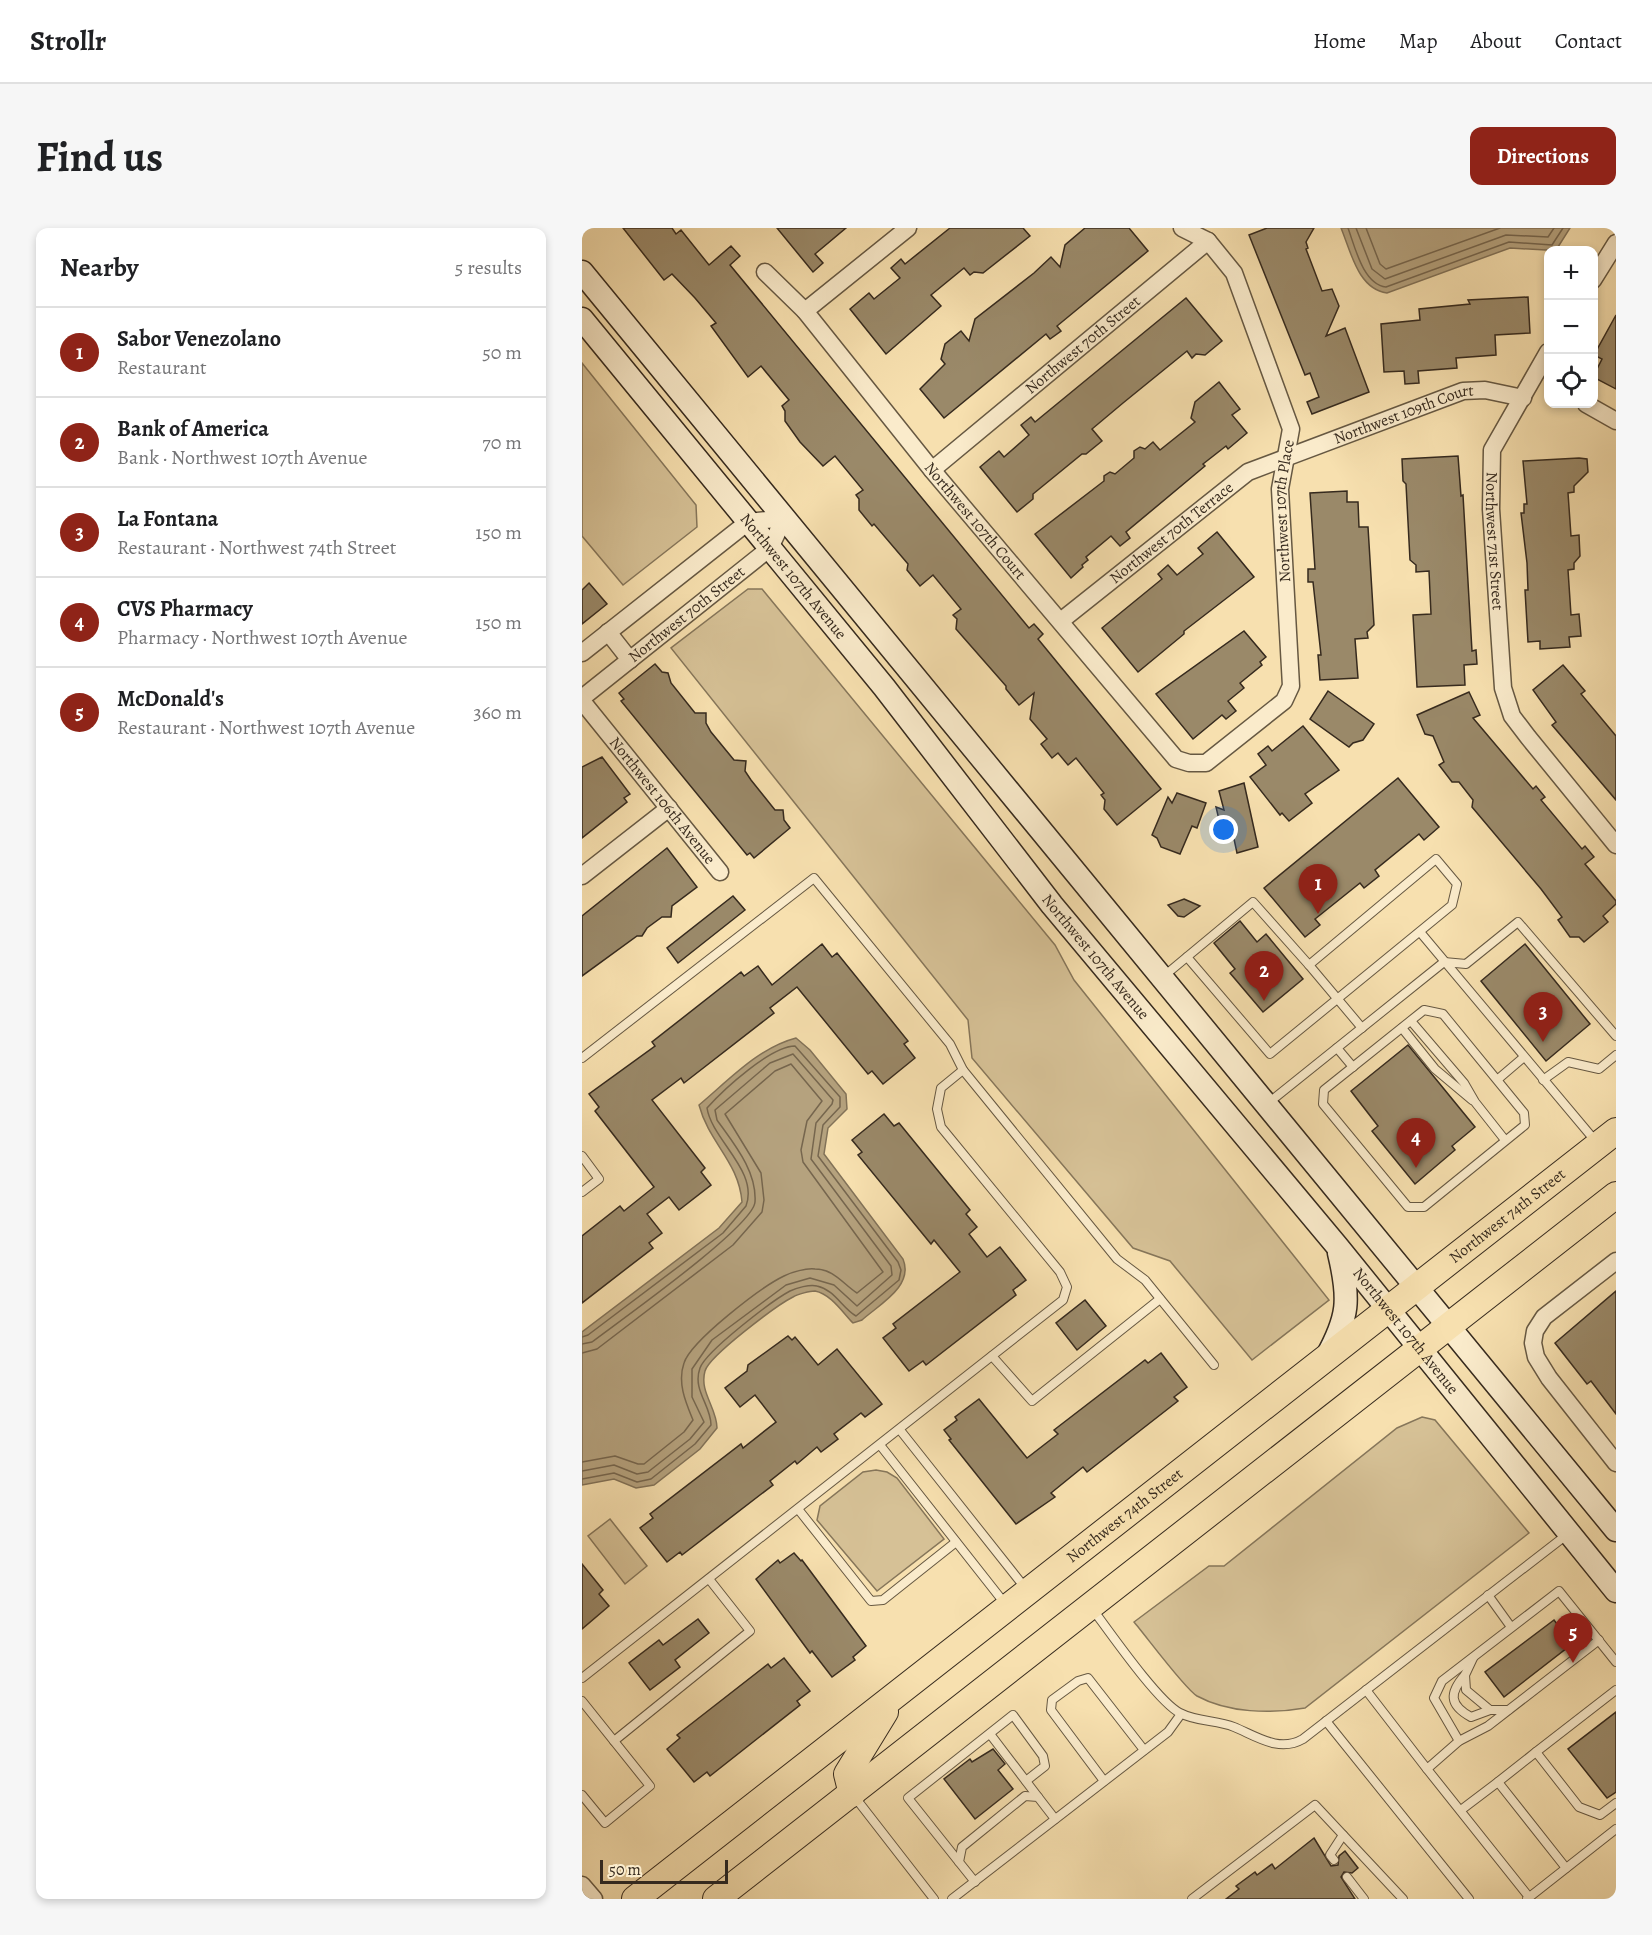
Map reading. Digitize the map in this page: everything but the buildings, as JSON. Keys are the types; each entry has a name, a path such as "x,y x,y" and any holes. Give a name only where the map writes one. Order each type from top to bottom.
{"main road":[{"name":"Northwest 107th Avenue","path":"582,272 1616,1530"},
{"name":"Northwest 107th Avenue","path":"582,319 912,722 1060,914 1337,1246 1616,1591"},
{"name":"Northwest 74th Street","path":"635,1899 1607,1138"},
{"path":"716,1899 1616,1195"},
{"path":"1325,1359 1345,1318 1348,1302 1337,1246"},
{"path":"852,1794 848,1774 895,1696"}],"street":[{"path":"805,311 908,228"},
{"name":"Northwest 107th Place","path":"1182,228 1208,241 1234,273 1291,429 1280,489 1292,687 1284,701 1206,763 1189,763"},
{"name":"Northwest 70th Street","path":"932,470 1208,241"},
{"path":"1598,272 1616,243"},
{"name":"Northwest 107th Court","path":"765,272 805,311 932,470 1062,620 1176,759 1189,763"},
{"name":"Northwest 71st Street","path":"1548,354 1543,375 1523,398 1492,450 1491,508 1503,688 1512,716 1616,845"},
{"name":"Northwest 109th Court","path":"1286,457 1463,391 1485,390 1523,398"},
{"path":"1593,408 1616,421"},
{"name":"Northwest 70th Terrace","path":"1062,620 1248,472 1286,457"},
{"path":"748,522 784,518"},
{"name":"Northwest 70th Street","path":"584,707 630,660 770,548 784,518"},
{"name":"Northwest 70th Street","path":"582,653 748,522"},
{"path":"608,632 630,660"},
{"name":"Northwest 106th Avenue","path":"584,707 720,872"},
{"path":"582,876 669,808"},
{"path":"1616,1261 1544,1317 1535,1330 1533,1343 1536,1357 1549,1378 1616,1463"},
{"path":"582,1885 594,1899"}],"lane":[{"path":"1187,957 1270,1054 1452,905 1456,884 1436,859 1309,965"},
{"path":"582,1058 814,878 950,1044 963,1070 1117,1259 1145,1280 1214,1365"},
{"path":"1161,978 1253,902 1362,1028"},
{"path":"1266,1105 1444,962 1466,964 1518,922 1616,1036"},
{"path":"1420,932 1544,1080 1607,1138"},
{"path":"1424,1011 1443,1014 1524,1113 1525,1125 1424,1207 1408,1207 1323,1104 1324,1090 1402,1028 1424,1011"},
{"path":"1411,1021 1464,1083 1474,1102"},
{"path":"1402,1028 1435,1069 1474,1102 1505,1140"},
{"path":"1337,1048 1353,1067"},
{"path":"1544,1080 1568,1062 1599,1069 1616,1055"},
{"path":"1497,1080 1524,1057"},
{"path":"582,1678 1063,1300 1067,1287 1060,1272 942,1126 937,1109 941,1088 963,1070"},
{"path":"582,1156 599,1179 582,1192"},
{"path":"992,1356 1032,1401 1160,1299"},
{"path":"900,1430 1028,1591"},
{"path":"880,1445 1008,1607"},
{"path":"798,1509 871,1601 883,1600 956,1542"},
{"path":"1091,1607 1159,1694 1181,1714 1231,1726 1275,1745 1296,1743 1569,1533"},
{"path":"614,1741 750,1631 709,1579"},
{"path":"1459,1741 1434,1698 1442,1681 1559,1591 1616,1662"},
{"path":"1488,1595 1511,1626"},
{"path":"1427,1768 1459,1741 1509,1710 1599,1640"},
{"path":"1474,1655 1465,1675 1456,1685 1453,1700 1458,1710 1471,1717 1490,1710 1509,1710"},
{"path":"1465,1675 1466,1690 1490,1710"},
{"path":"1104,1781 1050,1710 1052,1701 1078,1681 1088,1678 1144,1750"},
{"path":"1366,1690 1528,1898 1616,1829"},
{"path":"1461,1810 1616,1690"},
{"path":"582,1701 650,1786 605,1823 582,1795"},
{"path":"952,1899 1144,1750 1170,1728 1181,1714"},
{"path":"975,1882 908,1798 1014,1715 1043,1756 1045,1766 1026,1781"},
{"path":"1326,1721 1469,1899"},
{"path":"990,1734 1055,1819"},
{"path":"1536,1752 1579,1807 1600,1815 1616,1803"},
{"path":"1498,1782 1566,1868"},
{"path":"852,1794 934,1899"},
{"path":"959,1862 962,1846 1025,1796 1038,1797"},
{"path":"1192,1899 1315,1804 1403,1899"},
{"path":"1334,1860 1330,1855 1343,1835"},
{"path":"1347,1877 1364,1899"}],"shaded area":[{"path":"582,363 696,505 697,527 623,585 582,536"},
{"path":"748,589 762,589 1055,945 1074,980 1329,1300 1252,1360 1170,1261 1133,1248 972,1058 968,1020 671,648"},
{"path":"1422,1417 1435,1420 1529,1533 1305,1708 1250,1711 1222,1706 1197,1696 1175,1673 1134,1622 1209,1566 1224,1566 1397,1428"},
{"path":"876,1470 887,1472 897,1478 944,1539 877,1591 817,1520 820,1506 863,1472"},
{"path":"610,1519 647,1566 625,1584 588,1536"}],"water":[{"path":"1341,228 1570,228 1559,246 1544,246 1544,250 1510,248 1387,293 1369,285 1352,258"},
{"path":"796,1038 810,1050 846,1094 847,1109 828,1128 824,1154 903,1259 904,1278 886,1301 862,1320 853,1323 831,1300 815,1291 798,1295 785,1302 730,1343 709,1364 705,1371 704,1386 717,1428 700,1449 654,1485 636,1488 614,1479 582,1485 582,1332 719,1228 742,1202 735,1175 710,1131 699,1105 757,1057 769,1049"}],"place":[{"name":"Sabor Venezolano","path":"1318,914"},
{"name":"Bank of America","path":"1264,1001"},
{"name":"La Fontana","path":"1543,1042"},
{"name":"CVS Pharmacy","path":"1416,1168"},
{"name":"McDonald's","path":"1573,1663"}]}
